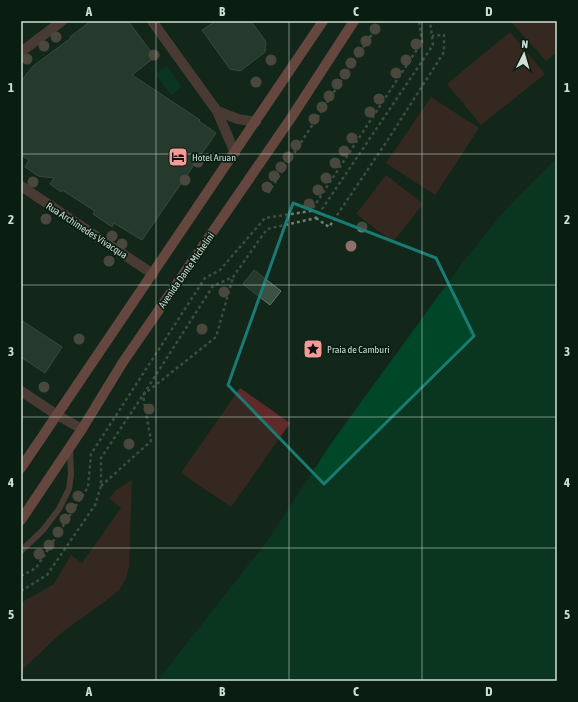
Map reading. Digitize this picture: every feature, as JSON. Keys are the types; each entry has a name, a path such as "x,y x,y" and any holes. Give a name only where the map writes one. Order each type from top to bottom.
{"main road":[{"path":"21,468 323,21"},
{"name":"Avenida Dante Michelini","path":"21,520 70,448 123,362 291,118 354,21"}],"street":[{"path":"21,52 62,21"},
{"path":"152,21 217,111 234,153"},
{"path":"217,111 238,119 256,122"},
{"name":"Rua Archimedes Vivacqua","path":"21,186 153,274"},
{"path":"21,391 57,415 82,429"}],"lane":[{"path":"21,551 43,530 59,509 69,490 71,475 70,448"}],"path":[{"path":"268,193 381,21"},
{"path":"21,576 36,568 88,487 91,454 205,278 220,270 265,218 311,211 422,42 419,21"},
{"path":"143,395 216,336 233,277 267,229 316,218 433,45 430,21"},
{"path":"316,218 329,227 441,58 444,52 444,35 432,36"},
{"path":"21,592 47,575 95,504 101,486 101,458 213,286 233,277"},
{"path":"101,486 151,441 143,395"}],"highlighted area":[{"path":"293,203 436,258 474,336 324,484 228,385"}],"shaded area":[{"path":"514,21 557,21 557,52 546,61 512,23"},
{"path":"510,32 545,74 481,125 447,84"},
{"path":"167,66 182,87 171,95 155,74"},
{"path":"431,97 479,128 435,195 386,163"},
{"path":"557,158 557,681 157,681 268,540 332,442 463,262 505,210"},
{"path":"386,175 423,204 393,242 356,214"},
{"path":"240,388 290,423 231,507 181,473"},
{"path":"132,480 129,566 126,578 120,589 61,633 21,671 21,605 24,601 54,584 71,555 82,563 121,508 109,498 116,490"}],"building":[{"path":"91,21 128,21 155,57 132,75 200,120 199,121 216,133 142,240 114,223 112,227 93,214 95,211 62,190 61,192 50,184 54,178 38,176 25,167 29,160 21,155 21,81 33,66"},
{"path":"216,21 251,21 266,42 265,52 240,71 230,69 202,30"},
{"path":"254,270 281,291 270,305 243,284"},
{"path":"21,320 62,347 45,373 21,357"}],"place":[{"name":"Hotel Aruan","path":"178,157"},
{"name":"Praia de Camburi","path":"313,349"}]}
